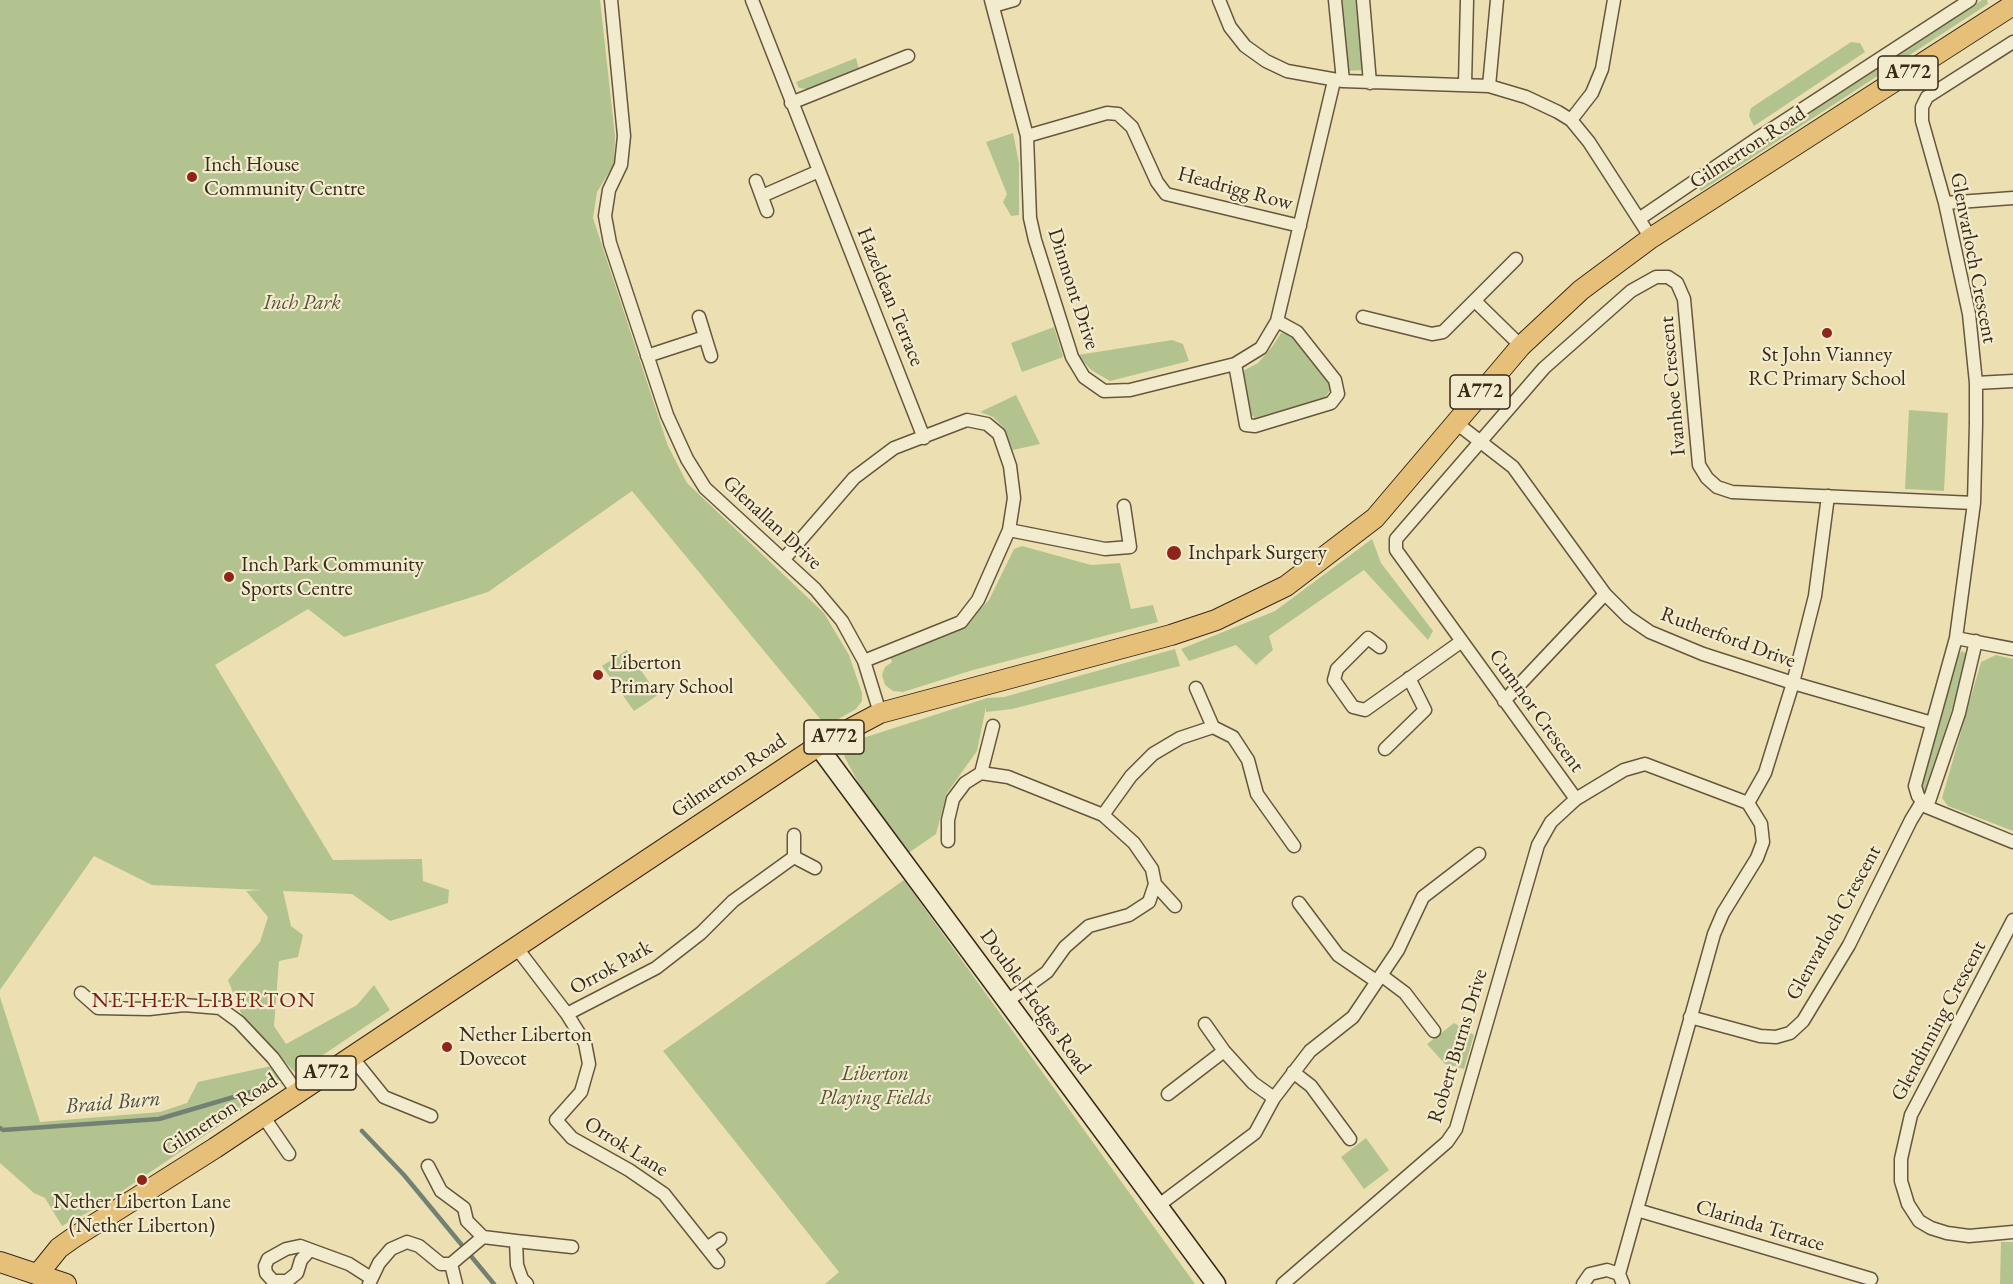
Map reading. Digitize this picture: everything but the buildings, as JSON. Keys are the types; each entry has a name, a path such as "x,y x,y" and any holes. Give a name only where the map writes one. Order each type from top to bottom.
{"main road":[{"name":"Gilmerton Road","path":"38,1274 59,1248 73,1238 263,1116 818,746 880,713 1171,636 1216,620 1286,586 1317,565 1375,518 1521,346 1581,290 1651,238 2009,4"},
{"path":"0,1262 66,1284"}],"street":[{"name":"Glenallan Drive","path":"611,0 624,136 621,165 609,190 605,216 610,243 667,415 687,459 705,488 815,589 842,621 864,661 880,713"},
{"name":"Hazeldean Terrace","path":"752,0 924,438"},
{"path":"992,3 1014,0"},
{"path":"1219,0 1230,27 1245,46 1266,61 1287,71 1338,81 1489,86 1546,105 1571,120 1589,142 1651,238"},
{"name":"Dinmont Drive","path":"992,3 1028,136 1030,218 1035,240 1072,357 1084,377 1104,391 1130,390 1235,364 1261,348 1277,321 1338,81 1335,0"},
{"path":"1363,0 1370,83"},
{"path":"1465,84 1467,0"},
{"path":"1489,86 1497,0"},
{"path":"1571,120 1592,93 1602,69 1614,0"},
{"name":"Gilmerton Road","path":"1639,219 1758,138 1971,0"},
{"name":"Glenvarloch Crescent","path":"1925,805 1915,786 1916,777 1956,638 1974,503 1976,382 1969,315 1945,203 1922,121 1922,107 1927,97 2013,42"},
{"path":"791,103 908,56"},
{"name":"Headrigg Row","path":"1028,136 1107,113 1118,114 1132,127 1157,182 1166,194 1300,226"},
{"path":"762,196 819,171"},
{"path":"756,181 767,211"},
{"path":"1945,203 2013,198"},
{"path":"1363,317 1432,334 1443,332 1516,259"},
{"name":"Ivanhoe Crescent","path":"1480,440 1544,368 1631,291 1656,277 1668,277 1677,283 1684,299 1699,465 1707,478 1717,487 1732,492 1974,503"},
{"path":"1475,301 1521,346"},
{"path":"699,317 711,356"},
{"path":"1235,364 1246,425 1255,426 1330,403 1338,394 1335,380 1297,332 1277,321"},
{"path":"647,356 705,337"},
{"path":"1976,382 2013,381"},
{"path":"784,559 854,478 894,448 967,420 987,424 999,434 1010,466 1014,498 1009,530 978,600 961,622 864,661"},
{"name":"Rutherford Drive","path":"1455,422 1513,467 1605,594 1628,618 1650,632 1703,654 1793,683 1932,723"},
{"name":"Cumnor Crescent","path":"1480,440 1396,539 1396,550 1576,799 1623,770 1645,764 1748,803"},
{"path":"1583,1284 1590,1274 1607,1270 1621,1279 1637,1210 1714,934 1722,913 1757,858 1763,842 1761,824 1748,803 1765,773 1793,683 1815,596 1828,496"},
{"path":"1009,530 1106,549 1130,547 1124,506"},
{"path":"1504,701 1605,594"},
{"path":"1380,647 1368,638 1337,669 1334,680 1353,707 1365,710 1462,641"},
{"path":"1956,638 2013,649"},
{"name":"Glenvarloch Crescent","path":"1690,1017 1760,1036 1790,1033 1803,1021 1849,945 1911,820 1925,805 1959,713 1976,641"},
{"path":"1385,749 1425,710 1409,678"},
{"path":"1196,688 1213,727 1233,737 1248,760 1257,794 1294,846"},
{"path":"948,841 948,820 953,799 965,783 981,773 993,726"},
{"path":"1103,815 1131,776 1153,754 1180,738 1213,727"},
{"name":"Double Hedges Road","path":"818,746 1006,1002 1160,1205 1216,1284"},
{"path":"981,773 1018,781 1103,815 1134,843 1152,868 1155,884 1149,902 1129,915 1089,926 1065,947 1047,972 1006,1002"},
{"name":"Robert Burns Drive","path":"1283,1284 1447,1142 1456,1129 1538,845 1551,822 1576,799"},
{"path":"1925,805 2013,842"},
{"path":"794,836 794,857 815,868"},
{"path":"1160,1205 1255,1133 1274,1098 1310,1051 1353,1017 1398,950 1423,897 1479,854"},
{"name":"Orrok Park","path":"516,947 567,1014 604,992 656,968 701,933 733,901 794,857"},
{"path":"1155,884 1175,906"},
{"path":"1299,903 1338,955 1405,993 1434,1031"},
{"name":"Glendinning Crescent","path":"2013,920 1911,1115 1901,1159 1901,1181 1908,1204 1920,1221 1931,1228 1969,1236 2013,1232"},
{"path":"81,993 98,1008 149,1010 184,1005 220,1008 239,1022 273,1058 297,1092"},
{"name":"Orrok Lane","path":"567,1014 585,1043 589,1064 582,1092 556,1120 572,1138 629,1170 664,1194 718,1262"},
{"path":"1205,1024 1224,1051 1253,1083 1274,1098"},
{"path":"1168,1094 1224,1051"},
{"path":"351,1056 384,1097 431,1116"},
{"path":"1293,1072 1311,1086 1350,1139"},
{"path":"263,1116 289,1154"},
{"path":"428,1166 441,1191 464,1208 467,1221 483,1237 572,1247"},
{"name":"Clarinda Terrace","path":"1637,1210 1871,1279"},
{"path":"310,1250 349,1264 370,1281 391,1249 407,1242 419,1246 441,1264 452,1264 483,1237"},
{"path":"706,1248 720,1239"},
{"path":"516,1241 517,1265 522,1279 527,1284"},
{"path":"452,1264 456,1284"}],"green space":[{"name":"Inch Park","path":"0,0 600,0 615,136 614,164 597,192 593,218 668,446 687,483 824,613 849,655 862,693 862,701 856,709 826,726 632,491 488,592 344,637 308,609 215,665 333,860 422,859 423,881 449,890 448,903 390,921 352,894 283,891 291,926 303,935 298,957 279,961 274,1026 286,1044 357,1005 374,985 390,1010 296,1073 245,1023 228,980 260,942 268,917 246,891 261,890 152,885 94,856 0,990"},
{"path":"1340,0 1357,0 1363,70 1347,71"},
{"path":"1982,0 1987,0 1988,4 1701,191 1698,186"},
{"path":"1851,42 1860,43 1865,52 1754,126 1749,116 1751,108"},
{"path":"856,58 860,72 814,90 799,88 796,82"},
{"path":"1013,133 1019,163 1019,215 1011,216 1003,202 1007,194 986,142"},
{"path":"1054,327 1063,357 1022,372 1011,343"},
{"path":"1281,333 1290,335 1329,379 1330,390 1325,398 1255,418 1246,410 1241,372 1258,363"},
{"path":"1172,340 1183,344 1189,361 1110,381 1091,370 1078,355"},
{"path":"1016,395 1040,444 1013,450 1004,428 993,417 980,412"},
{"path":"1909,410 1948,413 1944,491 1905,489"},
{"path":"1372,539 1381,563 1433,631 1428,640 1364,570 1269,636 1273,650 1256,665 1236,645 1189,661 1181,649 1275,611"},
{"path":"1022,546 1091,565 1120,563 1131,609 1153,605 1158,622 973,670 903,692 893,691 885,685 882,675 885,667 892,662 890,656 961,629 989,600 1014,549"},
{"path":"1175,649 1180,666 1012,709 986,712 986,707 977,751 947,793 936,834 907,854 874,812 844,756 852,744 860,739 987,698 1004,697"},
{"path":"627,650 658,695 634,711 602,666"},
{"path":"1962,651 1966,654 1956,697 1925,791 1922,787 1959,654"},
{"path":"1996,655 2013,659 2013,831 1948,806 1942,798 1981,662"},
{"name":"Liberton Playing Fields","path":"904,880 1195,1284 825,1284 839,1272 663,1051"},
{"path":"0,997 40,1122 160,1112 187,1103 198,1082 271,1066 284,1082 100,1206 62,1226 45,1198 34,1193 0,1163"},
{"path":"1454,1023 1474,1035 1464,1069 1445,1064 1427,1044"},
{"path":"1366,1138 1389,1170 1364,1189 1341,1157"},
{"path":"2001,1242 2013,1242 2013,1284 2000,1284"}],"waterway":[{"name":"Braid Burn","path":"0,1128 3,1130 159,1119 261,1089"},
{"name":"Braid Burn","path":"362,1131 404,1175 494,1284"}],"place":[{"name":"Inch House Community Centre","path":"192,177"},
{"name":"St John Vianney RC Primary School","path":"1827,333"},
{"name":"Inchpark Surgery","path":"1174,553"},
{"name":"Inch Park Community Sports Centre","path":"229,577"},
{"name":"Liberton Primary School","path":"598,675"},
{"name":"Nether Liberton Dovecot","path":"447,1047"},
{"name":"Nether Liberton Lane (Nether Liberton)","path":"142,1180"}],"district":[{"name":"NETHER LIBERTON","path":"204,1001"}]}
